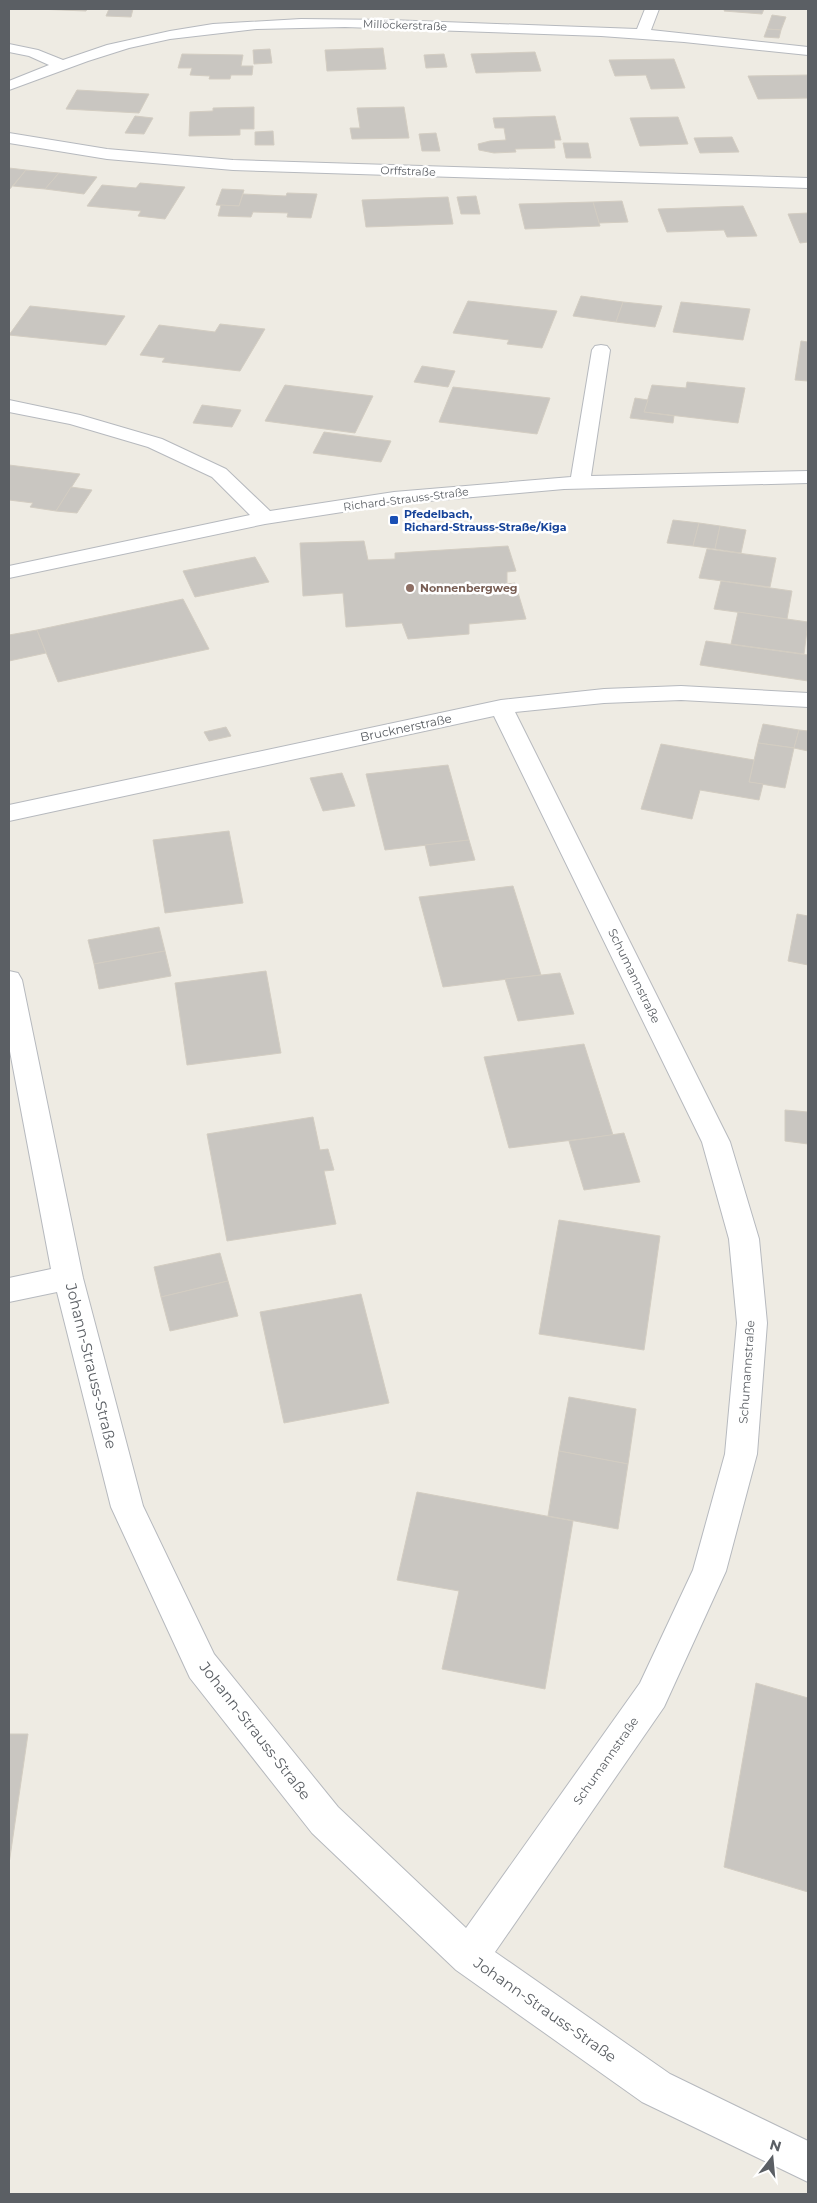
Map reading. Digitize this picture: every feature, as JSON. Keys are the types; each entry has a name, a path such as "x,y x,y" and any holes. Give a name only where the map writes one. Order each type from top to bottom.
{"street":[{"path":"642,34 652,9"},
{"name":"Millöckerstraße","path":"9,86 61,64 128,44 212,29 274,24 373,23 642,34 808,51"},
{"path":"9,48 32,53 61,64"},
{"name":"Orffstraße","path":"9,138 107,154 233,165 808,183"},
{"path":"580,483 601,350"},
{"path":"9,406 73,419 156,443 219,473 266,518"},
{"name":"Richard-Strauss-Straße","path":"9,572 266,518 394,498 580,483 808,477"},
{"name":"Brucknerstraße","path":"9,812 502,707 604,696 681,693 808,700"},
{"name":"Schumannstraße","path":"470,1957 652,1695 709,1571 742,1454 752,1323 744,1239 716,1142 502,707"},
{"name":"Johann-Strauss-Straße","path":"9,980 68,1278 127,1507 202,1666 325,1820 470,1957 656,2088 808,2162"},
{"path":"9,1290 68,1278"}],"building":[{"path":"37,9 87,9 86,11"},
{"path":"109,9 133,9 131,17 106,16"},
{"path":"725,9 764,9 762,14 724,11"},
{"path":"772,15 786,17 781,30 767,29"},
{"path":"767,29 781,30 779,38 764,37"},
{"path":"383,48 386,69 327,71 325,50"},
{"path":"270,49 272,63 254,64 253,50"},
{"path":"535,52 541,71 476,73 471,54"},
{"path":"182,54 243,55 241,66 253,66 252,75 231,75 230,79 209,79 210,76 190,75 192,68 178,68"},
{"path":"444,54 447,67 426,68 424,55"},
{"path":"674,59 685,88 651,89 646,75 615,76 609,60"},
{"path":"808,75 808,98 758,99 748,76"},
{"path":"77,90 149,94 139,113 66,109"},
{"path":"254,107 254,129 240,129 240,135 189,136 190,112 213,111 213,108"},
{"path":"404,107 409,138 352,139 350,128 360,128 357,108"},
{"path":"135,116 153,118 144,134 125,133"},
{"path":"555,116 561,140 554,140 555,148 515,149 516,152 494,153 479,150 478,144 506,140 504,128 495,128 493,118"},
{"path":"678,117 688,144 640,146 630,118"},
{"path":"273,131 274,145 255,145 255,132"},
{"path":"436,133 440,151 422,151 419,134"},
{"path":"732,137 739,152 700,153 694,138"},
{"path":"563,143 588,143 591,158 566,158"},
{"path":"9,168 26,170 9,190"},
{"path":"26,170 59,173 45,189 13,186"},
{"path":"59,173 97,177 84,194 45,189"},
{"path":"140,183 185,187 165,219 138,216 141,211 87,206 102,185 136,188"},
{"path":"222,189 244,190 239,206 216,205"},
{"path":"287,193 317,194 311,218 287,217 288,213 253,212 251,217 218,216 221,205 239,206 243,194 286,196"},
{"path":"476,196 480,214 461,214 457,197"},
{"path":"448,197 453,224 366,227 362,200"},
{"path":"622,201 628,222 599,223 593,202"},
{"path":"593,202 600,226 525,229 519,204"},
{"path":"743,206 757,236 727,237 724,230 667,232 658,209"},
{"path":"808,213 808,242 800,243 788,214"},
{"path":"581,296 623,302 616,322 573,316"},
{"path":"468,301 557,311 542,348 507,344 509,340 453,333"},
{"path":"623,302 662,306 655,327 616,322"},
{"path":"681,302 750,309 743,340 673,332"},
{"path":"30,306 125,316 106,345 9,335"},
{"path":"220,324 265,329 240,371 162,362 165,358 140,355 159,325 215,332"},
{"path":"801,341 808,342 808,381 795,380"},
{"path":"422,366 455,371 448,387 414,382"},
{"path":"687,382 745,388 738,423 644,412 652,385 686,388"},
{"path":"285,385 373,396 355,433 265,421"},
{"path":"453,387 550,398 537,434 439,422"},
{"path":"635,398 648,400 644,412 674,416 673,423 630,418"},
{"path":"202,405 241,410 232,427 193,423"},
{"path":"324,432 391,441 381,462 313,453"},
{"path":"9,465 80,474 56,511 30,507 33,503 9,500"},
{"path":"71,487 92,490 77,513 56,511"},
{"path":"673,520 699,523 693,546 667,543"},
{"path":"699,523 720,526 715,549 693,546"},
{"path":"720,526 746,530 741,553 715,549"},
{"name":"Nonnenbergweg","path":"364,541 368,560 395,559 395,553 508,546 516,571 507,572 507,584 515,583 526,619 469,624 469,634 408,639 402,623 346,627 343,593 303,596 300,543"},
{"path":"707,549 776,558 770,587 699,578"},
{"path":"255,557 269,582 195,597 183,571"},
{"path":"721,581 792,591 787,619 714,609"},
{"path":"183,599 209,649 58,682 37,630"},
{"path":"738,612 808,622 804,654 731,644"},
{"path":"37,630 46,653 9,661 9,635"},
{"path":"706,641 808,655 808,681 700,665"},
{"path":"763,724 799,730 794,748 758,743"},
{"path":"226,727 231,736 209,741 204,732"},
{"path":"799,730 808,731 808,751 794,748"},
{"path":"758,743 794,748 785,788 749,782"},
{"path":"661,744 754,760 749,782 763,784 759,800 700,790 692,819 641,809"},
{"path":"448,765 469,840 385,850 366,774"},
{"path":"342,773 355,806 323,811 310,778"},
{"path":"229,831 243,903 165,913 153,840"},
{"path":"469,840 475,860 430,866 425,845"},
{"path":"513,886 541,975 443,987 419,897"},
{"path":"797,914 808,916 808,965 788,961"},
{"path":"159,927 165,951 94,964 88,940"},
{"path":"165,951 171,976 99,989 94,964"},
{"path":"266,971 281,1053 187,1065 175,983"},
{"path":"560,973 574,1014 518,1021 505,979"},
{"path":"584,1044 613,1135 509,1148 484,1057"},
{"path":"785,1110 808,1112 808,1144 785,1141"},
{"path":"313,1117 320,1150 328,1149 334,1170 324,1171 336,1224 227,1241 207,1134"},
{"path":"624,1133 640,1182 584,1190 569,1141"},
{"path":"559,1220 660,1236 644,1350 539,1334"},
{"path":"220,1253 228,1281 161,1297 154,1267"},
{"path":"228,1281 238,1316 170,1331 161,1297"},
{"path":"361,1294 389,1403 284,1423 260,1312"},
{"path":"569,1397 636,1409 628,1464 559,1451"},
{"path":"559,1451 628,1464 618,1529 548,1516"},
{"path":"417,1492 573,1521 545,1689 442,1669 459,1591 397,1580"},
{"path":"756,1683 808,1698 808,1892 724,1867"},
{"path":"9,1734 28,1734 9,1864"}],"place":[{"name":"Pfedelbach, Richard-Strauss-Straße/Kiga","path":"394,520"},
{"name":"Nonnenbergweg","path":"410,588"}]}
